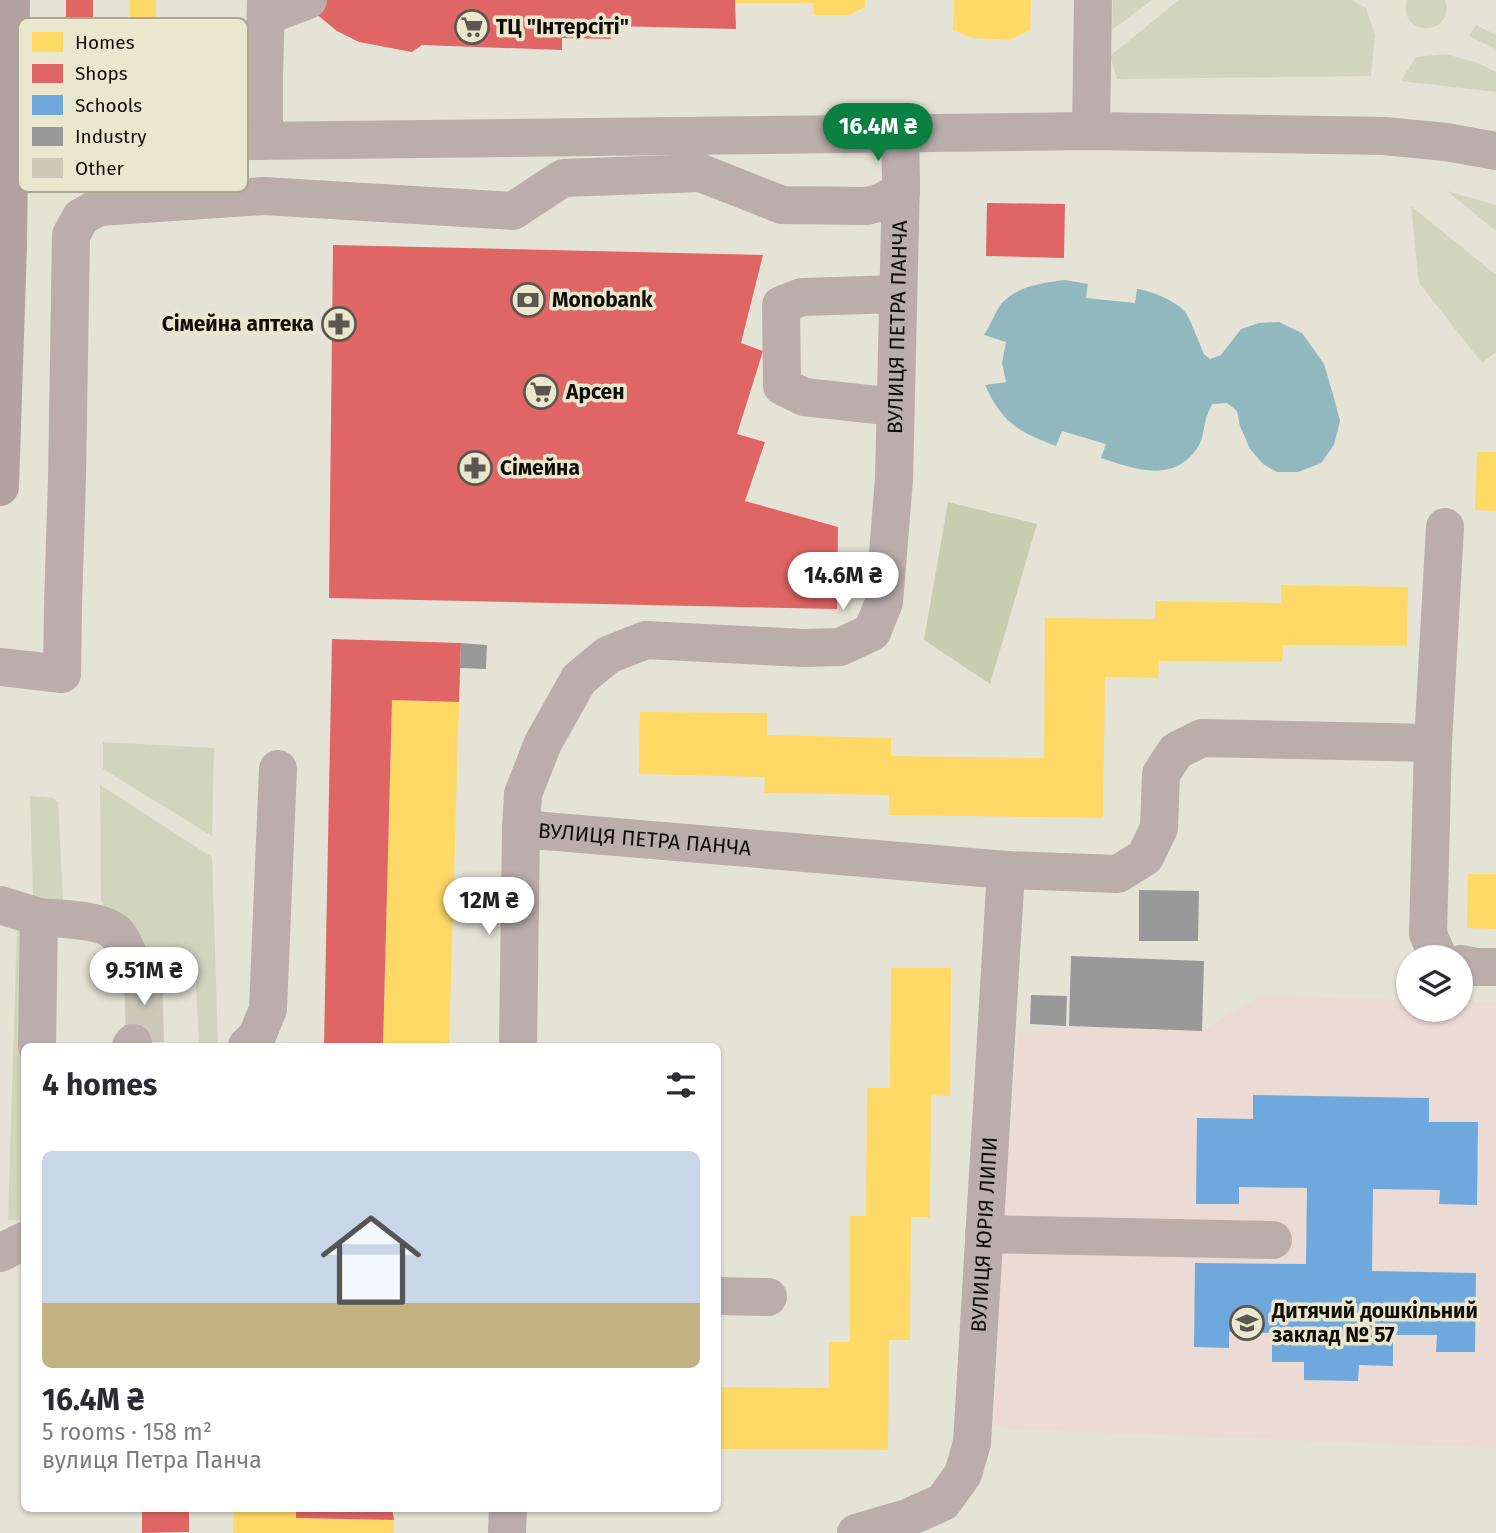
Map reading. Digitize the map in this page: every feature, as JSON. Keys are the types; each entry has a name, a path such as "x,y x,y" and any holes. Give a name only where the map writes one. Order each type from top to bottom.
{"main road":[{"path":"0,487 8,246 11,0"}],"street":[{"path":"264,141 266,8 307,0"},
{"path":"1091,131 1093,0"},
{"path":"248,141 1091,131 1384,136 1446,142 1496,151"},
{"name":"ВУЛИЦЯ ПЕТРА ПАНЧА","path":"900,133 894,479 884,602 872,632 839,646 804,648 646,640 608,655 579,679 543,743 523,794 521,829 1006,870 1118,874 1144,857 1159,828 1161,774 1176,751 1202,738 1433,743"},
{"path":"9,144 18,144"},
{"path":"0,667 62,674 71,235 81,216 106,206 264,196 513,211 563,178 701,173 782,205 867,206 882,202 901,191"},
{"path":"895,407 804,397 782,386 781,305 802,297 898,294"},
{"path":"1433,945 1428,934 1433,743 1445,527"},
{"path":"250,1043 257,1036 268,1009 278,769"},
{"path":"518,1043 521,829"},
{"name":"ВУЛИЦЯ ЮРІЯ ЛИПИ","path":"856,1533 907,1518 943,1502 963,1474 972,1443 1006,870"},
{"path":"0,905 39,917 89,923 113,930 120,939 134,972"},
{"path":"37,1043 39,917"},
{"path":"1473,966 1496,967"},
{"path":"984,1234 1273,1240"},
{"path":"0,1253 21,1242"},
{"path":"721,1296 768,1297"},
{"path":"507,1533 508,1512"}],"shaded area":[{"name":"Дитячий дошкільний заклад № 57","path":"1261,995 1396,1000 1396,1022 1473,1022 1473,1001 1496,1002 1496,1448 1010,1429 994,1425 1003,1221 1018,1033 1069,1026 1201,1031"}],"green space":[{"path":"1113,0 1152,0 1112,30"},
{"path":"1179,0 1352,0 1366,8 1375,35 1371,76 1117,79 1110,56"},
{"path":"1407,0 1445,0 1446,12 1442,21 1426,28 1418,26 1410,21 1406,12"},
{"path":"1476,25 1496,35 1496,49 1469,36"},
{"path":"1446,54 1478,63 1496,72 1496,92 1401,81 1416,57"},
{"path":"1447,191 1496,205 1496,231"},
{"path":"1411,206 1496,275 1496,352 1482,363 1419,283"},
{"path":"948,502 1037,524 990,684 924,640"},
{"path":"103,742 214,748 212,836 103,769"},
{"path":"100,785 212,857 218,1043 199,1043 195,967 141,963 101,901"},
{"path":"30,796 54,798 58,802 63,901 33,896"},
{"path":"17,927 32,927 24,1043 21,1043 21,1220 8,1220"}],"water":[{"path":"1065,280 1088,284 1086,298 1135,303 1137,289 1170,301 1186,313 1204,354 1210,359 1221,355 1241,329 1259,323 1279,322 1302,333 1324,364 1334,398 1340,421 1334,445 1321,463 1298,472 1277,472 1263,464 1250,449 1237,411 1227,403 1212,404 1196,450 1186,461 1163,470 1138,469 1101,458 1106,444 1062,431 1056,446 1022,431 998,409 985,385 1006,382 1002,363 1006,342 984,335 1007,298 1022,289"}],"building: Homes":[{"path":"130,0 156,0 156,17 130,18"},
{"path":"735,0 865,0 865,7 849,15 814,15 813,3 735,3"},
{"path":"954,0 1031,0 1030,30 1010,40 972,38 953,30"},
{"path":"1477,452 1496,452 1496,511 1475,510"},
{"path":"1281,585 1408,587 1407,646 1283,645 1282,662 1159,661 1158,678 1105,677 1103,818 889,815 889,795 764,793 765,777 639,774 640,712 767,713 767,735 891,738 891,756 1044,758 1045,618 1155,619 1155,601 1281,603"},
{"path":"392,700 459,702 449,1043 383,1043"},
{"path":"1468,874 1496,874 1496,929 1467,928"},
{"path":"891,968 951,968 950,1096 931,1095 930,1217 911,1217 910,1340 889,1340 888,1450 721,1449 721,1387 829,1388 829,1342 850,1342 850,1216 866,1216 867,1088 890,1088"},
{"path":"234,1512 296,1512 296,1518 394,1520 394,1533 233,1533"}],"building: Shops":[{"path":"66,0 93,0 93,18 66,18"},
{"name":"ТЦ \"Інтерсіті\"","path":"311,0 735,0 736,29 611,26 611,39 562,38 562,50 422,45 412,52 359,42 337,31 314,12"},
{"path":"987,203 1065,204 1064,258 986,256"},
{"name":"Арсен","path":"333,245 763,255 741,343 763,351 737,434 765,442 745,501 838,527 837,609 329,598"},
{"path":"332,639 461,643 459,702 392,700 383,1043 324,1043"},
{"path":"142,1512 189,1512 189,1532 142,1533"},
{"path":"296,1512 393,1512 394,1520 296,1518"}],"building: Schools":[{"path":"1253,1095 1429,1098 1429,1122 1478,1122 1477,1205 1439,1204 1440,1190 1373,1189 1372,1271 1476,1273 1475,1352 1436,1352 1437,1335 1393,1335 1393,1366 1359,1365 1358,1381 1304,1380 1304,1362 1272,1362 1272,1333 1229,1332 1229,1348 1194,1347 1195,1263 1306,1264 1307,1188 1239,1187 1239,1204 1196,1204 1197,1118 1253,1119"}],"building: Industry":[{"path":"461,643 487,645 486,669 460,668"},
{"path":"1139,890 1199,891 1198,941 1139,941"},
{"path":"1071,956 1204,961 1202,1031 1069,1026"},
{"path":"1031,995 1067,996 1066,1026 1030,1024"}],"building: Other":[{"path":"162,971 164,1042 126,1043 124,972"}],"place":[{"name":"ТЦ \"Інтерсіті\"","path":"472,27"},
{"name":"Monobank","path":"528,300"},
{"name":"Сімейна аптека","path":"339,324"},
{"name":"Арсен","path":"541,392"},
{"name":"Сімейна","path":"475,468"},
{"name":"Дитячий дошкільний заклад № 57","path":"1247,1323"}]}
